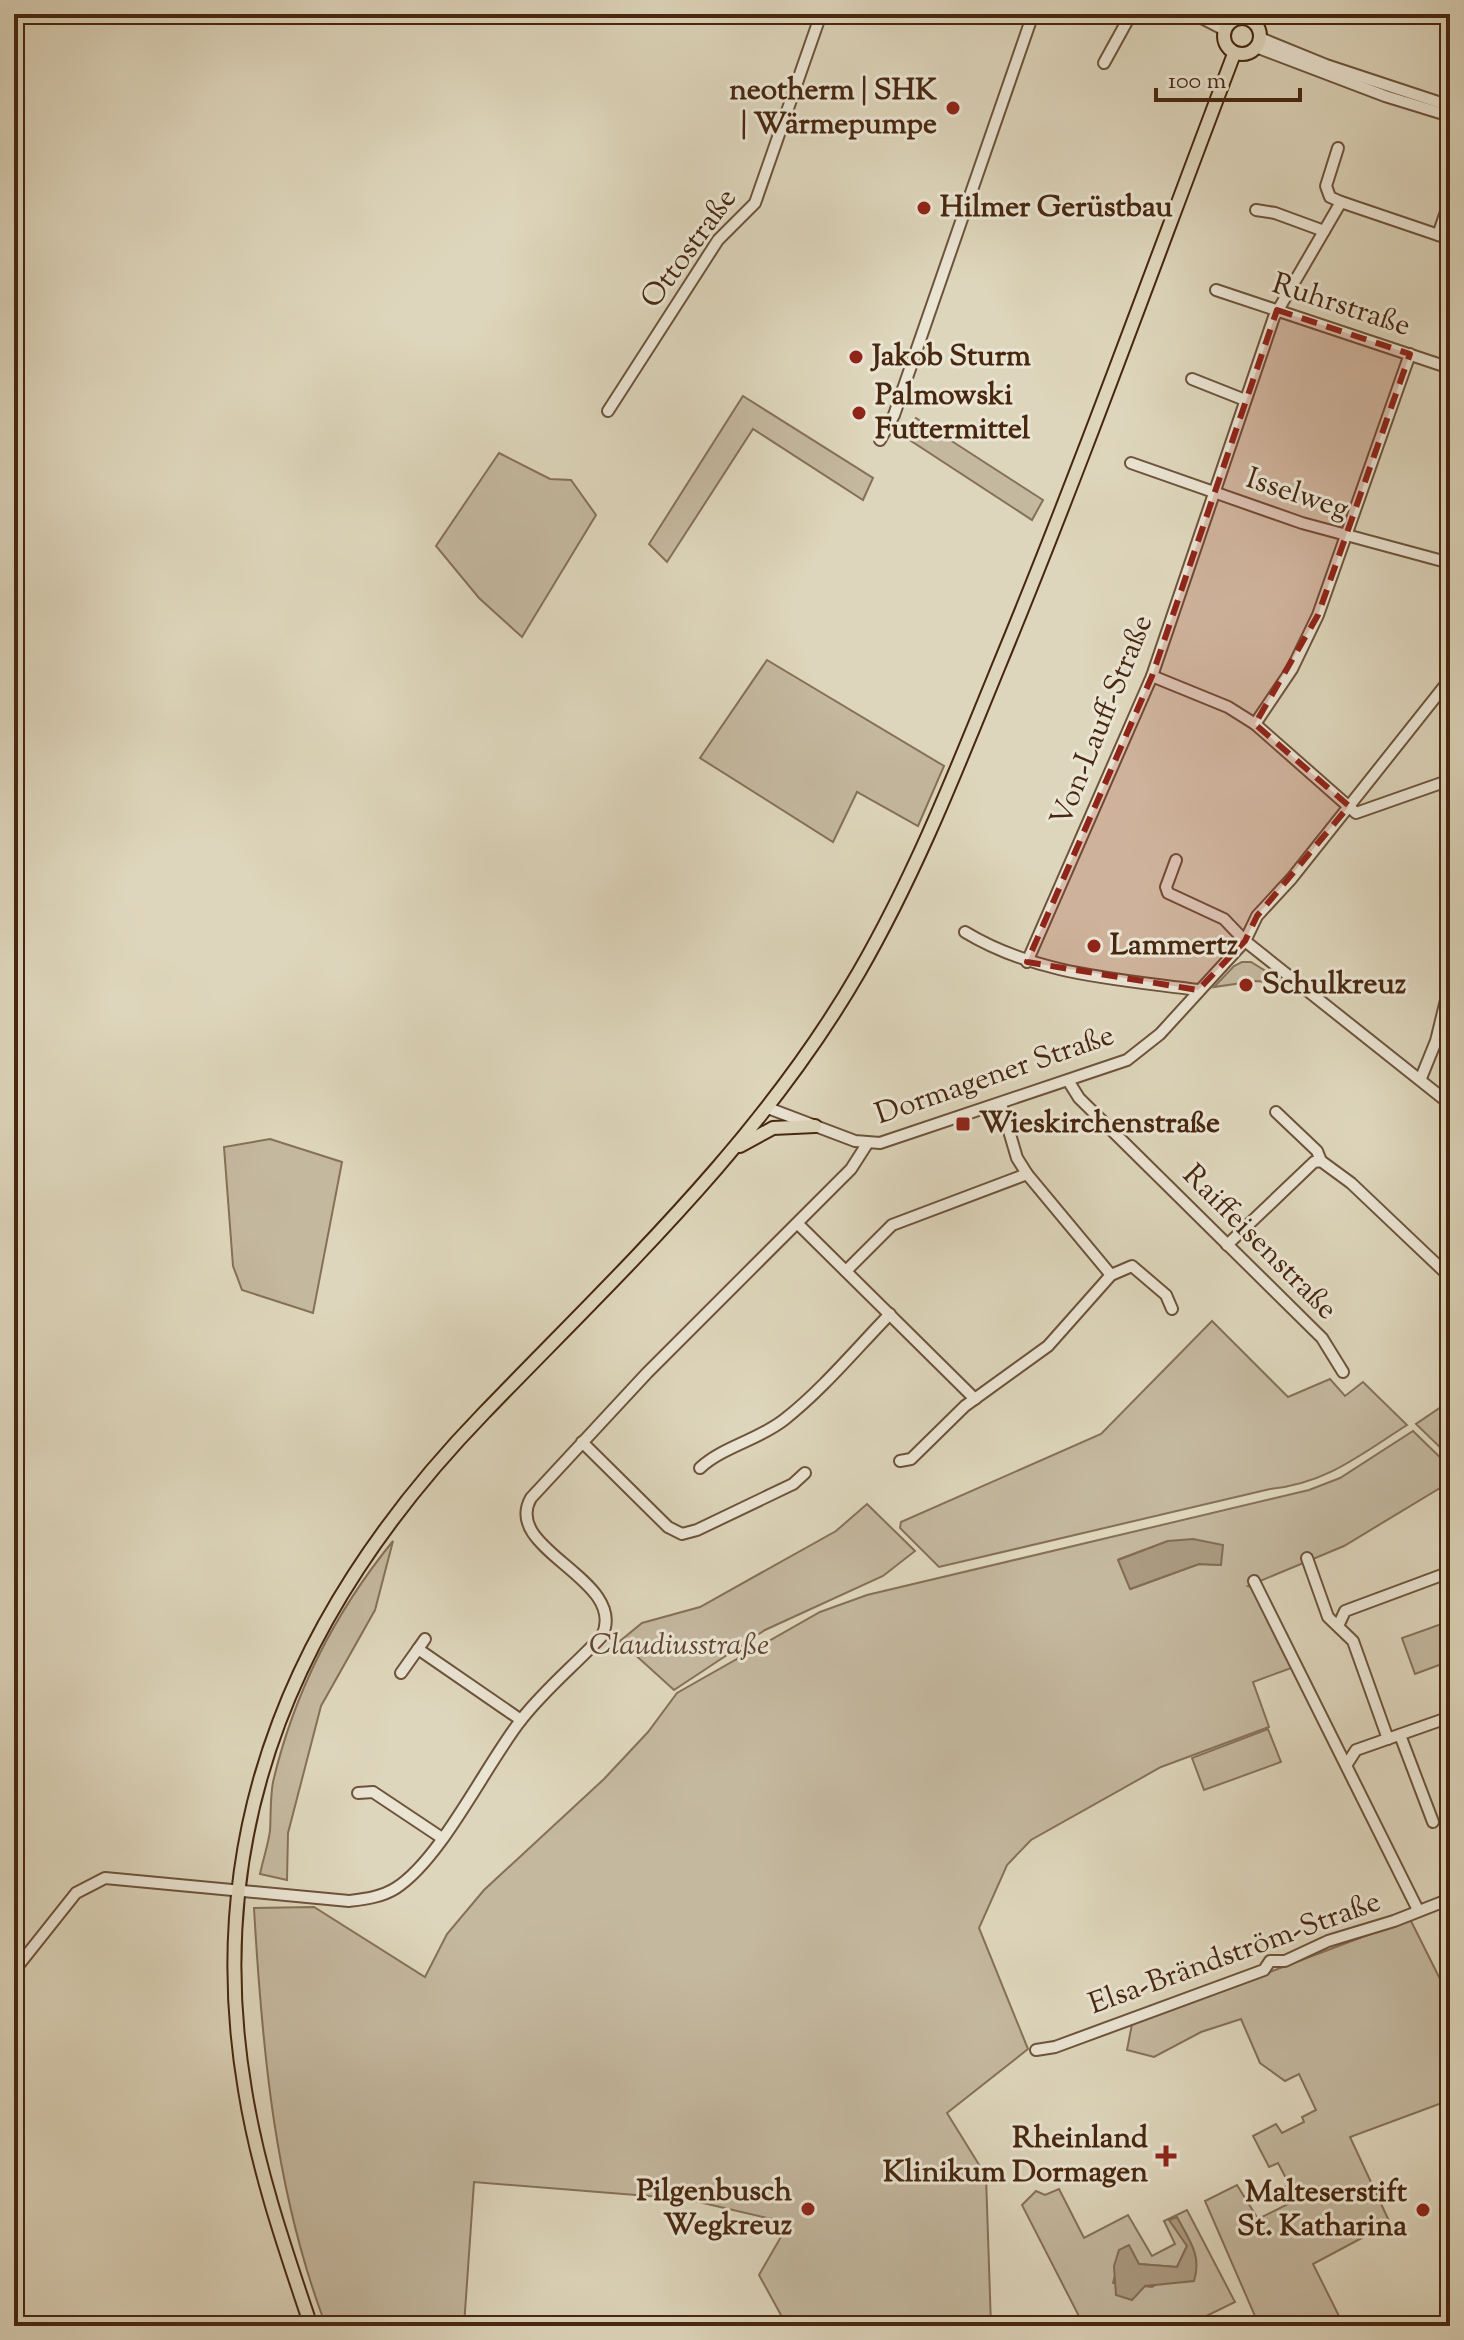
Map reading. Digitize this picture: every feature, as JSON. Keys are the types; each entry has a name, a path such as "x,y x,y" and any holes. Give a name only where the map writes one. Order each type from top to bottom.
{"main road":[{"path":"1248,16 1258,25 1258,42 1242,55 1234,54 1225,41 1225,30 1234,19 1248,16"},
{"path":"311,2326 264,2179 245,2090 235,1971 240,1888 250,1826 271,1741 303,1661 356,1567 438,1462 631,1264 734,1150 768,1108 852,984 923,848 1099,416 1234,54"},
{"path":"734,1150 773,1128 815,1126"}],"street":[{"name":"Ottostraße","path":"608,411 718,240 755,203 821,14"},
{"path":"880,440 894,415 1033,14"},
{"path":"1104,63 1131,14"},
{"path":"1194,14 1225,30"},
{"path":"1258,42 1450,106"},
{"path":"1258,42 1385,96 1450,116"},
{"path":"1338,148 1326,186 1330,197 1450,239"},
{"path":"1438,235 1450,200"},
{"name":"Von-Lauff-Straße","path":"1027,962 1152,676 1277,310 1341,202"},
{"path":"1256,210 1275,213 1324,231"},
{"name":"Ruhrstraße","path":"1216,290 1450,368"},
{"path":"1255,724 1292,669 1311,629 1410,354"},
{"path":"1192,379 1245,400"},
{"name":"Isselweg","path":"1131,463 1345,536 1450,563"},
{"path":"1152,676 1228,707 1255,724 1356,813 1450,780"},
{"name":"Dormagener Straße","path":"768,1108 867,1144 891,1140 1111,1068 1144,1049 1245,941 1257,916 1450,679"},
{"path":"1176,860 1166,887 1168,893 1224,919 1245,941 1450,1104"},
{"path":"965,932 997,951 1058,971 1198,990"},
{"path":"1421,1078 1447,1012 1447,996"},
{"name":"Raiffeisenstraße","path":"1069,1082 1079,1098 1322,1338 1343,1372"},
{"path":"1001,1104 1017,1158 1027,1174 1111,1275"},
{"path":"1276,1112 1317,1151 1321,1161 1351,1183 1449,1281"},
{"path":"14,1971 68,1902 94,1882 118,1877 322,1899 371,1899 394,1889 410,1877 442,1838 521,1720 602,1636 607,1625 605,1603 528,1526 525,1516 531,1498 859,1160 867,1144"},
{"path":"1227,1245 1314,1162 1321,1161"},
{"path":"846,1271 892,1225 1027,1174"},
{"path":"798,1224 975,1399"},
{"path":"900,1461 911,1459 975,1399 1048,1346 1111,1275 1132,1266 1166,1295 1172,1309"},
{"path":"700,1468 712,1457 763,1434 786,1418 890,1314"},
{"path":"582,1442 668,1527 682,1534 697,1530 779,1491 805,1473"},
{"path":"1307,1558 1328,1617 1339,1624 1353,1641 1388,1739"},
{"path":"1339,1624 1345,1611 1450,1572"},
{"path":"1254,1581 1418,1910"},
{"path":"401,1673 425,1639"},
{"path":"418,1649 521,1720"},
{"path":"1347,1764 1356,1750 1450,1717"},
{"path":"1400,1735 1433,1822"},
{"path":"358,1793 373,1792 442,1838"},
{"name":"Elsa-Brändström-Straße","path":"1036,2050 1055,2047 1264,1970 1270,1961 1285,1961 1328,1941 1450,1899"},
{"path":"1442,2326 1450,2322"}],"highlighted area":[{"path":"1277,310 1410,354 1318,615 1255,724 1349,806 1257,916 1245,941 1198,990 1027,962 1152,676"}],"green space":[{"path":"743,396 873,478 863,500 753,429 667,562 649,544"},
{"path":"916,418 1043,500 1032,520 902,435"},
{"path":"499,453 550,479 571,480 596,515 522,637 479,598 436,546"},
{"path":"767,660 944,766 918,826 857,792 833,842 700,758"},
{"path":"1242,962 1251,962 1287,984 1256,981 1214,987"},
{"path":"270,1139 342,1162 313,1313 242,1290 233,1266 224,1147"},
{"path":"1212,1321 1288,1397 1330,1379 1345,1396 1363,1382 1407,1425 1358,1457 1309,1481 939,1567 900,1528 901,1522 1101,1434"},
{"path":"1450,1401 1450,1457 1416,1424"},
{"path":"1413,1431 1450,1467 1450,1482 1344,1546 1248,1586 1255,1589 1294,1667 1253,1682 1269,1727 1161,1767 1031,1840 1007,1865 979,1928 1028,2049 947,2113 986,2176 991,2326 787,2326 759,2275 789,2223 686,2199 474,2182 464,2326 326,2326 294,2224 274,2120 261,2014 254,1908 314,1907 425,1977 447,1934 484,1890 604,1779 648,1732 677,1693 820,1612 867,1595 1309,1490 1340,1478","holes":["1168,1541 1221,1565 1199,1564 1131,1589 1119,1559"]},
{"name":"Claudiusstraße","path":"867,1504 915,1551 883,1576 765,1630 674,1690 620,1641 642,1623 700,1607 836,1531"},
{"path":"393,1541 375,1610 321,1706 288,1833 287,1880 260,1874 270,1831 273,1782 305,1685 353,1596"},
{"path":"1450,1621 1450,1661 1415,1674 1402,1638"},
{"path":"1268,1729 1281,1762 1204,1790 1192,1758"},
{"path":"1410,1919 1450,1999 1450,2100 1350,2137 1390,2223 1313,2264 1344,2326 1264,2326 1258,2323 1205,2201 1237,2185 1258,2219 1292,2202 1285,2187 1289,2184 1278,2163 1269,2167 1253,2136 1276,2124 1282,2133 1304,2122 1302,2117 1316,2110 1299,2074 1285,2081 1260,2063 1241,2019 1201,2032 1154,2057 1127,2050 1132,2024"},
{"path":"1059,2189 1084,2238 1128,2215 1152,2256 1175,2244 1164,2221 1187,2210 1235,2302 1186,2326 1084,2326 1022,2205 1036,2191 1045,2195","holes":["1177,2228 1196,2259 1152,2287 1113,2283 1116,2272 1139,2264 1177,2267 1187,2246"]}],"shaded area":[{"path":"1193,1539 1223,1545 1221,1565 1199,1564 1130,1589 1118,1560 1168,1541"},
{"path":"1177,2217 1196,2256 1194,2281 1145,2286 1132,2300 1116,2295 1114,2266 1119,2250 1129,2245 1139,2264 1177,2267 1187,2246 1169,2220"}],"place":[{"name":"neotherm | SHK | Wärmepumpe","path":"953,108"},
{"name":"Hilmer Gerüstbau","path":"924,208"},
{"name":"Jakob Sturm","path":"856,357"},
{"name":"Palmowski Futtermittel","path":"859,413"},
{"name":"Lammertz","path":"1094,946"},
{"name":"Schulkreuz","path":"1246,985"},
{"name":"Wieskirchenstraße","path":"963,1124"},
{"name":"Rheinland Klinikum Dormagen","path":"1166,2156"},
{"name":"Pilgenbusch Wegkreuz","path":"808,2209"},
{"name":"Malteserstift St. Katharina","path":"1423,2210"}]}
